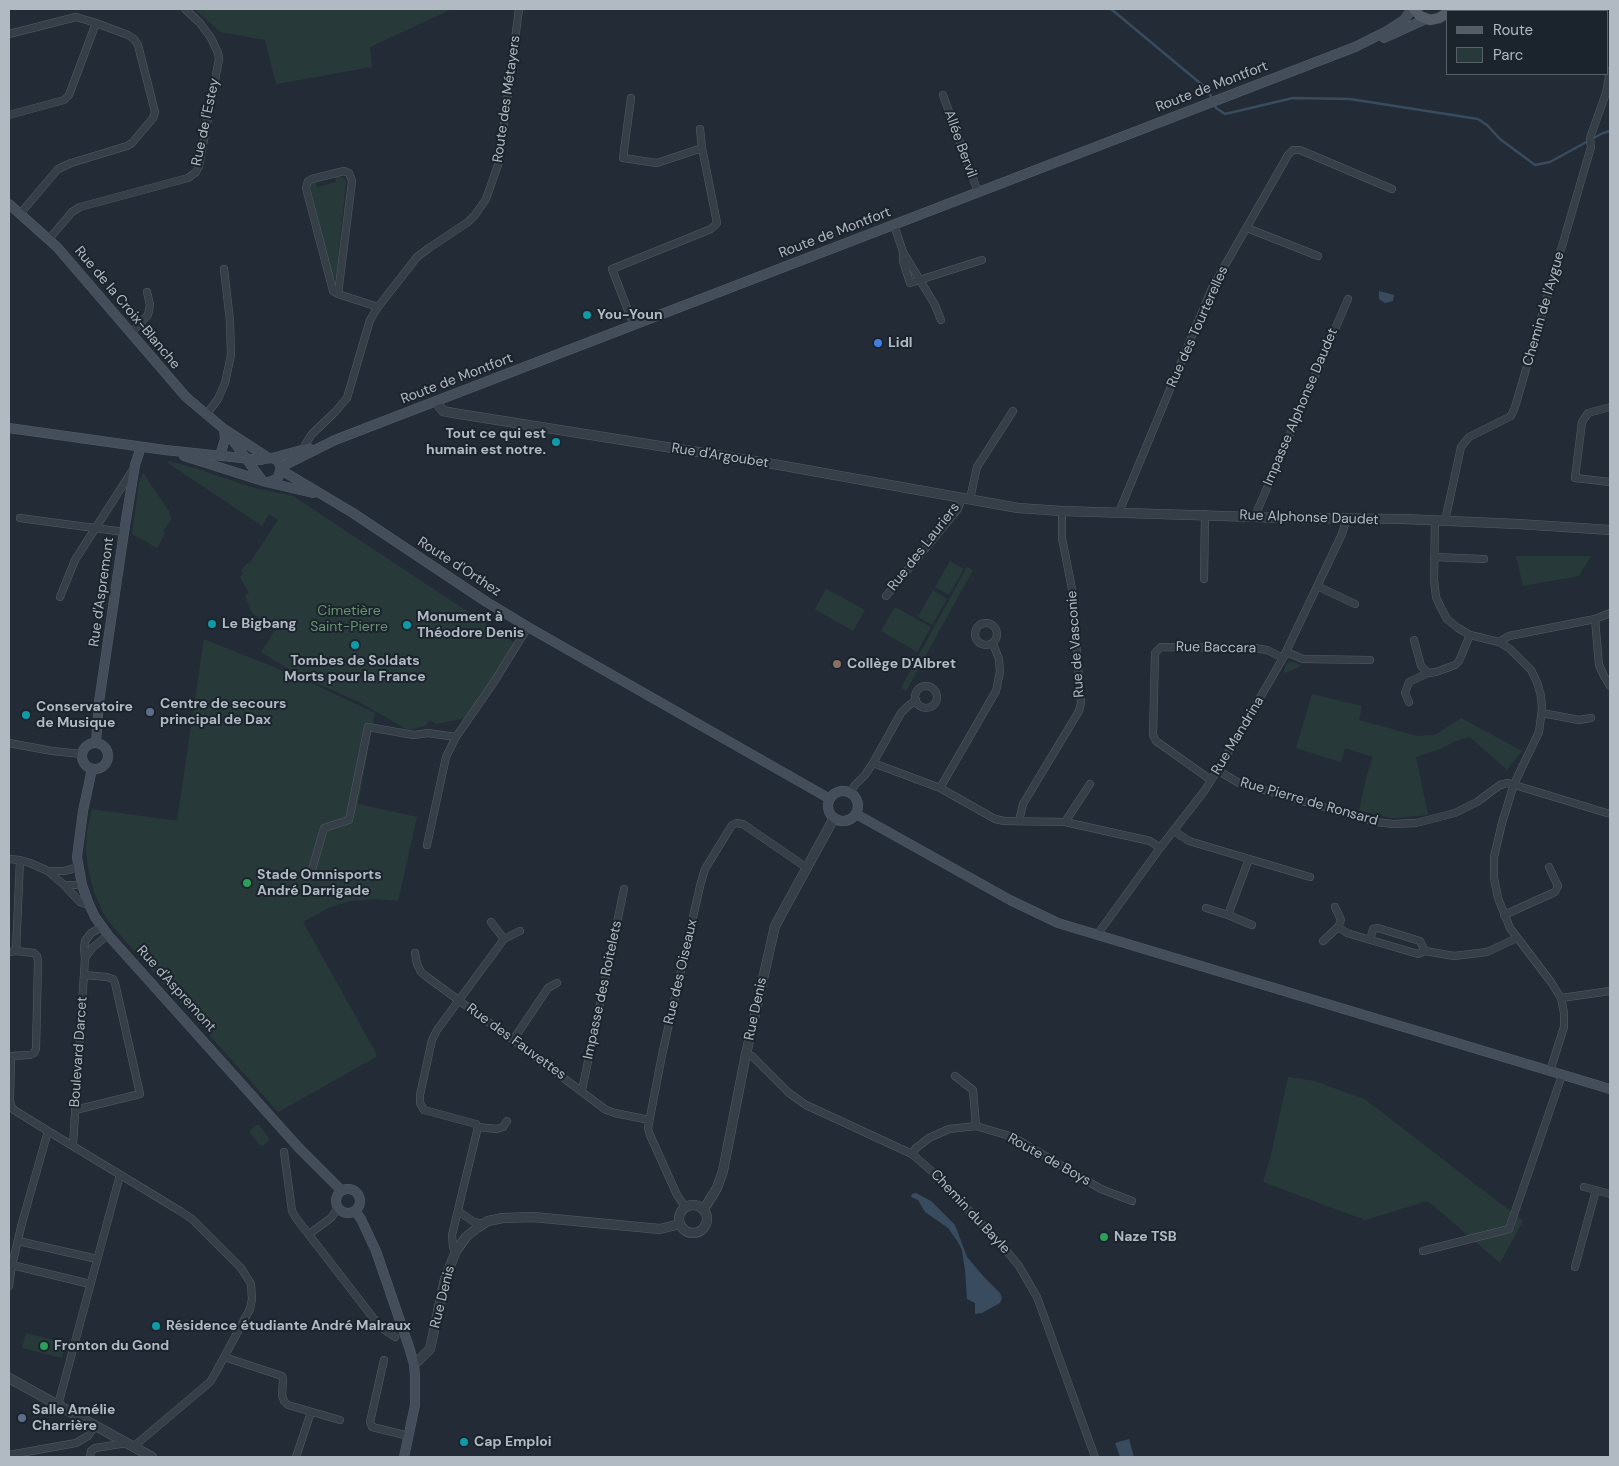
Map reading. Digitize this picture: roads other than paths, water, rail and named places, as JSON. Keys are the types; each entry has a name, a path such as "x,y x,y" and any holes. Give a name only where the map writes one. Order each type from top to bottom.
{"main road":[{"path":"1413,9 1426,19 1439,18 1446,13"},
{"name":"Route de Montfort","path":"1355,48 1404,20 1413,9"},
{"name":"Route de Montfort","path":"267,458 324,444 436,402 1220,99 1372,43 1426,19"},
{"name":"Rue de la Croix-Blanche","path":"9,205 49,239 186,397 224,429 267,458"},
{"path":"9,428 165,450 220,456 267,458 277,460 281,468 278,478 262,478 257,466 267,458"},
{"name":"Rue de la Croix-Blanche","path":"224,429 262,478"},
{"path":"220,456 224,429"},
{"name":"Route de Montfort","path":"281,468 324,444"},
{"name":"Rue d'Aspremont","path":"96,742 99,702 124,532 136,465 142,447"},
{"name":"Route d'Orthez","path":"165,450 323,495"},
{"name":"Route d'Orthez","path":"281,468 528,627 830,799"},
{"path":"96,742 106,748 108,759 103,766 92,769 84,763 82,754 85,747 96,742"},
{"name":"Rue d'Aspremont","path":"92,769 78,844 78,865 89,905 105,931 299,1148 341,1190"},
{"path":"845,791 850,793 858,802 858,809 851,819 840,821 834,818 828,810 830,799 839,792 845,791"},
{"path":"856,814 1038,914 1058,923 1610,1090"},
{"path":"348,1188 358,1194 359,1206 355,1211 343,1212 338,1208 337,1196 341,1190 348,1188"},
{"path":"355,1211 361,1219 376,1251 414,1364 416,1376 415,1405 404,1457"}],"street":[{"name":"Rue de l'Estey","path":"49,239 72,212 80,207 188,178 196,172 199,166 219,59 211,38 200,23 185,9"},
{"name":"Route des Métayers","path":"304,450 312,434 347,398 370,320 378,307 417,257 468,222 475,216 486,199 499,162 519,9"},
{"path":"9,34 76,17 96,22 128,35 138,45 154,106 153,118 132,143 64,165 58,169 20,214"},
{"path":"9,115 64,100 69,95 96,22"},
{"name":"Chemin de l'Aygue","path":"1445,521 1461,446 1469,437 1510,416 1516,407 1591,147 1590,138 1606,93 1609,75"},
{"name":"Allée Bervil","path":"942,96 978,192"},
{"path":"631,98 623,158 657,163 702,148"},
{"path":"634,326 612,269 711,229 717,223 700,129"},
{"name":"Rue des Tourterelles","path":"1119,512 1212,288 1288,154 1293,150 1300,150 1392,189"},
{"path":"338,294 352,180 349,173 344,171 312,179 306,185 333,291 338,294 378,307"},
{"path":"894,225 903,252 935,305 940,320"},
{"path":"1247,228 1318,256"},
{"path":"919,280 982,260"},
{"path":"206,415 226,384 230,368 230,321 224,269"},
{"path":"131,333 148,315 150,305 147,292"},
{"name":"Impasse Alphonse Daudet","path":"1255,516 1348,299"},
{"name":"Rue d'Argoubet","path":"436,402 443,411 453,413 769,464 1008,506"},
{"path":"1610,407 1588,413 1582,422 1574,478 1610,482"},
{"name":"Rue des Lauriers","path":"886,596 966,498 977,467 1013,411"},
{"path":"60,597 75,560 136,465"},
{"name":"Rue Alphonse Daudet","path":"1008,506 1062,511 1445,521 1610,530"},
{"name":"Rue de Vasconie","path":"1020,821 1023,804 1079,711 1072,589 1062,538 1062,511"},
{"path":"1204,579 1205,514"},
{"path":"20,518 124,532"},
{"name":"Rue Mandrina","path":"1097,935 1205,790 1217,770 1285,655 1342,534 1347,518"},
{"path":"1434,521 1436,597 1441,608 1452,624 1470,635 1499,642 1510,649 1531,670 1541,696 1542,713 1539,732 1514,784 1497,840 1494,857 1494,878 1504,916 1517,938 1551,982 1560,998 1564,1013 1564,1028 1550,1071"},
{"path":"1434,557 1484,559"},
{"path":"1317,586 1354,604"},
{"path":"1499,642 1509,636 1596,619 1610,613"},
{"path":"1596,619 1599,665 1610,686"},
{"path":"427,845 446,757 456,737 494,682 528,627"},
{"path":"1409,702 1405,693 1408,682 1459,661 1470,635"},
{"path":"1414,640 1421,666 1428,673"},
{"path":"940,788 996,691 1000,672 999,660 993,644"},
{"name":"Rue Baccara","path":"1210,780 1156,740 1153,735 1155,653 1161,647 1254,648 1267,650 1280,656 1285,655"},
{"path":"1285,655 1303,658 1370,660"},
{"path":"850,793 873,763 901,713 916,700"},
{"path":"1542,713 1579,720 1591,718"},
{"path":"311,873 324,828 349,820 368,727 414,735 428,733 456,737"},
{"path":"9,743 52,751 82,754"},
{"path":"873,763 940,788 995,819 1004,821 1065,822 1150,842 1160,848"},
{"name":"Rue Pierre de Ronsard","path":"1217,770 1239,783 1376,822 1393,824 1416,823 1455,813 1478,802 1500,785 1514,784"},
{"path":"1065,822 1090,784"},
{"path":"1514,784 1610,814"},
{"name":"Rue Denis","path":"704,1209 717,1188 723,1171 746,1054 775,926 834,818"},
{"name":"Rue des Oiseaux","path":"685,1207 677,1195 650,1135 649,1120 705,869 732,825 736,823 743,824 807,868"},
{"path":"1174,831 1189,841 1310,877"},
{"path":"9,859 20,860 48,871 80,902 89,905"},
{"path":"1228,916 1249,859"},
{"path":"20,860 12,951 34,953 37,956 36,1049 30,1055 10,1056 11,1106 14,1110 192,1219 241,1268 251,1284 252,1299 250,1309 210,1382 130,1445 95,1448 90,1457"},
{"path":"48,871 64,871 78,865"},
{"path":"1504,916 1555,892 1558,886 1549,867"},
{"path":"64,885 82,885"},
{"name":"Impasse des Roitelets","path":"582,1090 624,889"},
{"path":"1323,941 1338,927 1340,920 1334,907"},
{"path":"1206,908 1252,925"},
{"path":"491,922 504,939"},
{"path":"1338,927 1347,934 1418,954 1425,951 1454,956 1477,954 1500,947 1517,938"},
{"path":"1370,940 1374,929 1378,928 1420,941 1425,951"},
{"path":"86,958 105,931"},
{"name":"Boulevard Darcet","path":"73,1146 86,958 85,941 91,934 105,931"},
{"path":"415,953 421,972 459,1001 504,939 520,931"},
{"path":"76,1110 140,1094 115,983 113,979 107,977 84,975"},
{"path":"513,1040 548,988 558,983"},
{"path":"1560,998 1610,991"},
{"name":"Rue des Fauvettes","path":"507,1120 503,1127 497,1129 478,1127 476,1124 424,1110 420,1103 432,1040 437,1030 459,1001 582,1090 606,1110 649,1120"},
{"name":"Chemin du Bayle","path":"746,1054 752,1056 789,1093 806,1105 912,1154 935,1174 989,1231 1018,1266 1037,1297 1095,1457"},
{"path":"1423,1251 1509,1228 1562,1075"},
{"path":"955,1076 973,1090 976,1126"},
{"name":"Route de Boys","path":"912,1154 915,1149 929,1138 949,1129 976,1126 1013,1137 1101,1189 1132,1201"},
{"path":"456,1252 453,1247 452,1235 478,1127"},
{"path":"9,1286 18,1241 48,1130"},
{"path":"284,1152 292,1211 374,1319 383,1329 395,1337"},
{"path":"58,1405 120,1175"},
{"path":"1584,1187 1610,1194"},
{"path":"1575,1267 1596,1190"},
{"path":"688,1205 696,1205 704,1209 708,1219 698,1232 688,1232 680,1224 681,1212 688,1205"},
{"path":"309,1234 331,1218 338,1208"},
{"path":"458,1211 474,1222 483,1224"},
{"name":"Rue Denis","path":"414,1364 430,1349 445,1280 456,1252 466,1238 488,1221 518,1217 660,1229 680,1224"},
{"path":"18,1241 96,1259"},
{"path":"12,1265 90,1284"},
{"path":"224,1357 282,1376 284,1380 282,1395 288,1405 340,1420"},
{"path":"384,1360 370,1422 372,1427 409,1436"},
{"path":"9,1378 152,1457"},
{"path":"296,1457 311,1412"},
{"path":"9,1455 76,1443 88,1436 95,1426"},
{"path":"88,1436 95,1448"}],"water":[{"path":"1379,291 1394,295 1393,301 1385,303 1379,299"},
{"path":"916,1193 931,1201 955,1225 967,1257 1000,1293 1002,1298 1000,1303 982,1313 975,1314 975,1303 967,1299 962,1250 948,1228 925,1212 918,1200 911,1197 912,1194"},
{"path":"1129,1439 1134,1457 1120,1457 1115,1443"}],"waterway":[{"path":"1111,9 1206,88 1212,98"},
{"path":"1214,104 1216,108 1225,114 1293,98 1350,99 1478,119 1487,125 1500,139 1535,165 1550,162 1610,131"}],"place":[{"name":"You-Youn","path":"587,315"},
{"name":"Lidl","path":"878,343"},
{"name":"Tout ce qui est humain est notre.","path":"556,442"},
{"name":"Le Bigbang","path":"212,624"},
{"name":"Monument à Théodore Denis","path":"407,625"},
{"name":"Tombes de Soldats Morts pour la France","path":"355,645"},
{"name":"Collège D'Albret","path":"837,664"},
{"name":"Centre de secours principal de Dax","path":"150,712"},
{"name":"Conservatoire de Musique","path":"26,715"},
{"name":"Stade Omnisports André Darrigade","path":"247,883"},
{"name":"Naze TSB","path":"1104,1237"},
{"name":"Résidence étudiante André Malraux","path":"156,1326"},
{"name":"Fronton du Gond","path":"44,1346"},
{"name":"Salle Amélie Charrière","path":"22,1418"},
{"name":"Cap Emploi","path":"464,1442"}],"park label":[{"name":"Cimetière Saint-Pierre","path":"349,620"}]}
